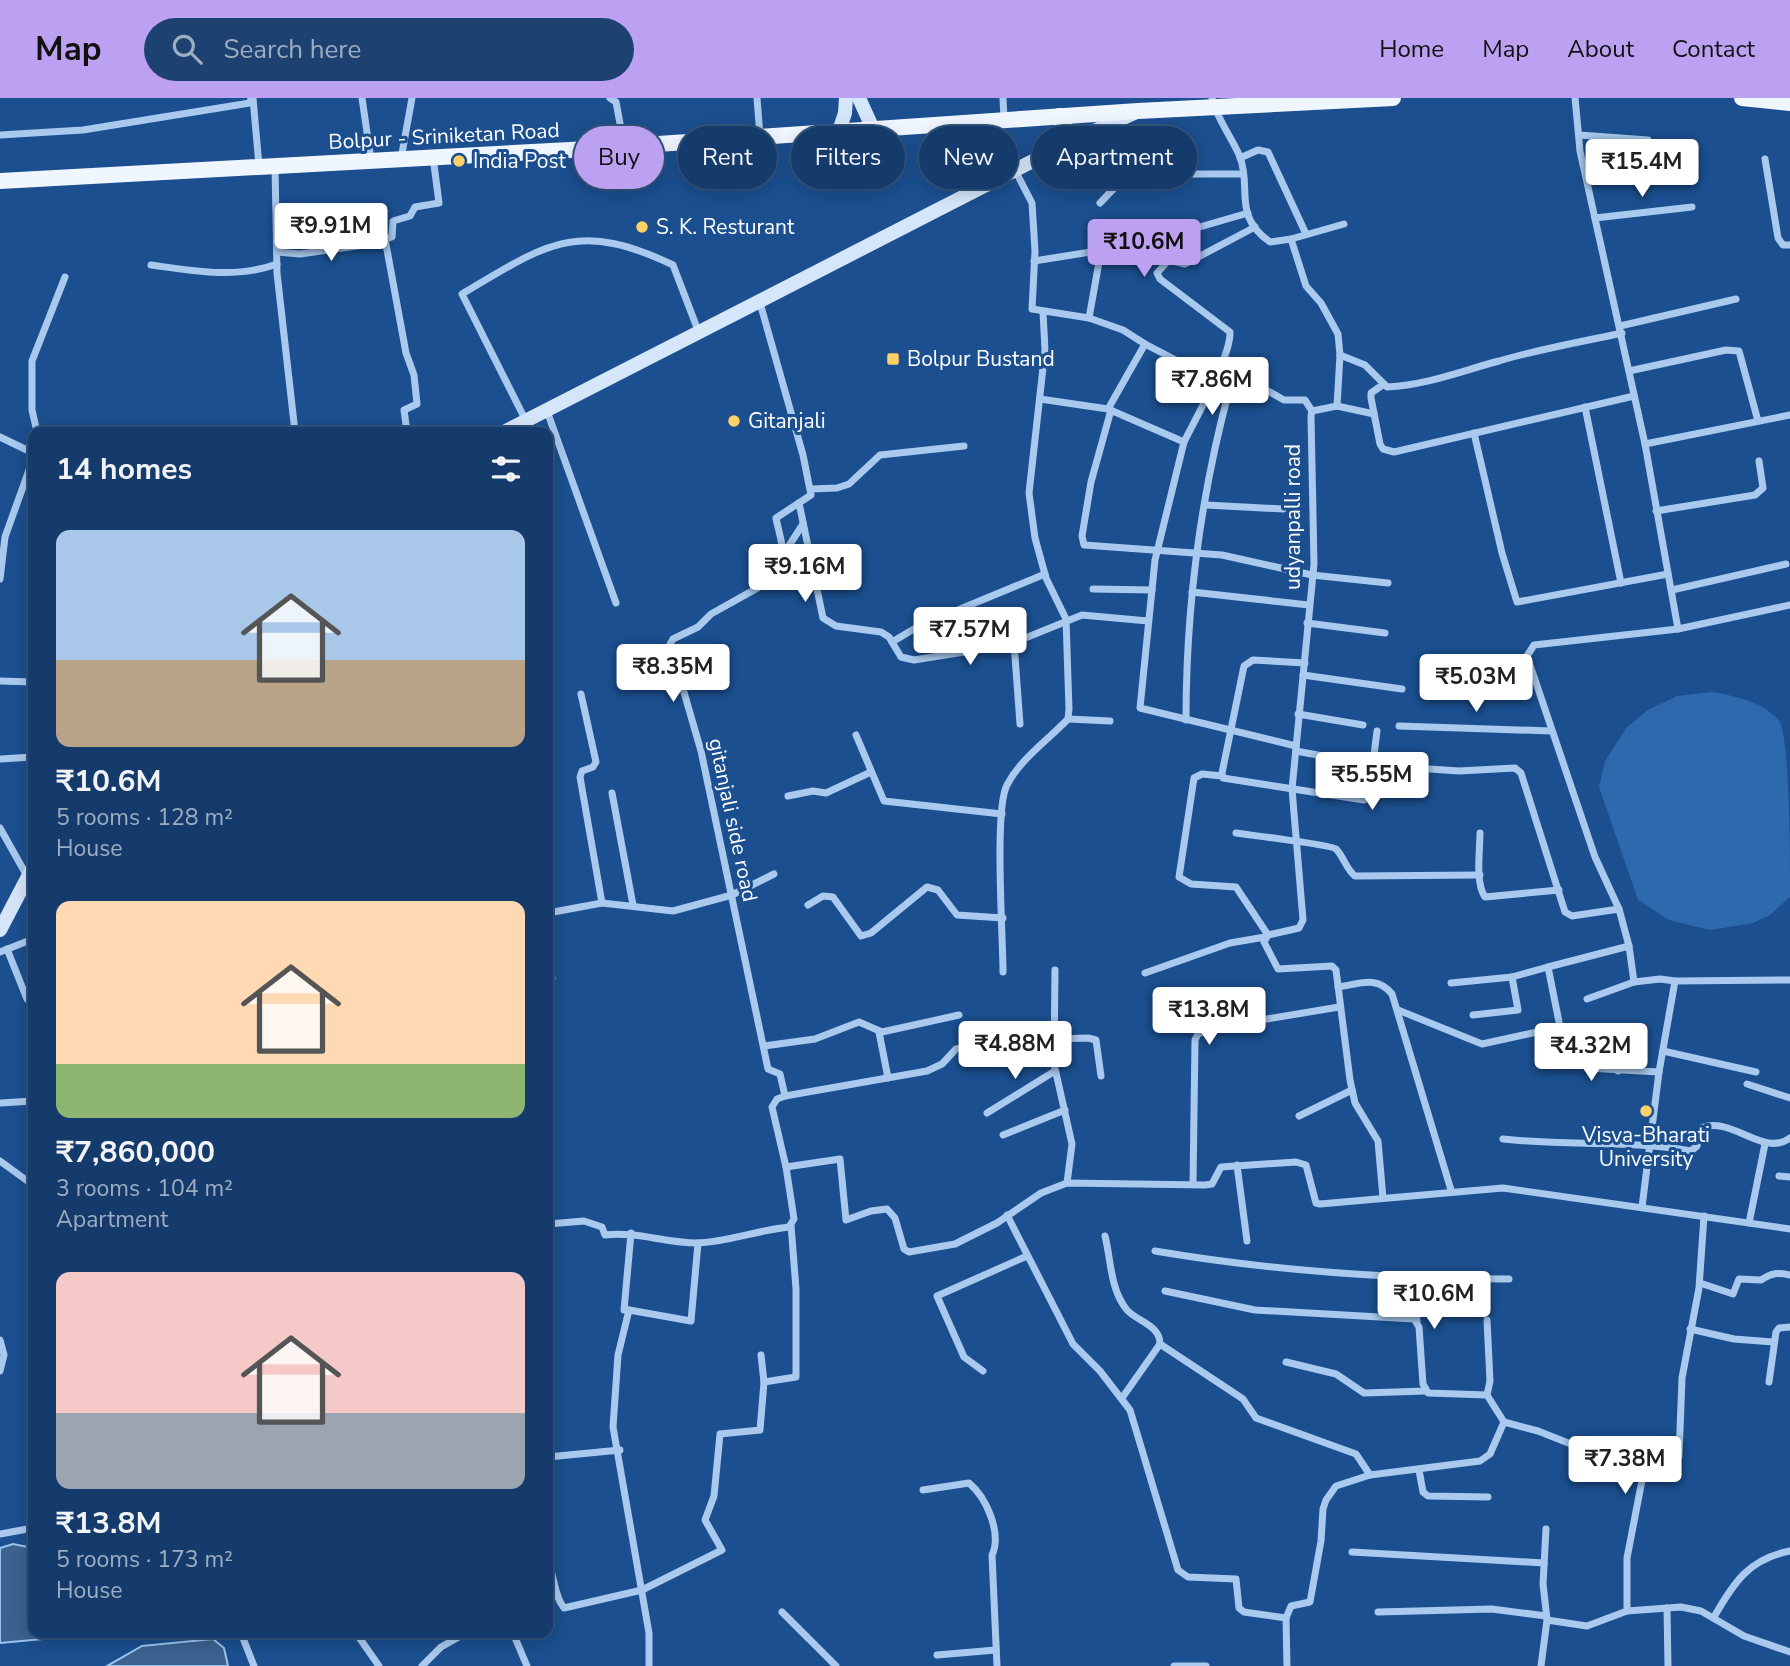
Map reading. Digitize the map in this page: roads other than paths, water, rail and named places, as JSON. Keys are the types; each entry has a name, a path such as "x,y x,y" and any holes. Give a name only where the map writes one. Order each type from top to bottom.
{"main road":[{"name":"Bolpur - Sriniketan Road","path":"905,127 1138,111 1213,103 1393,98"},
{"path":"1742,98 1790,103"},
{"path":"1059,116 1064,126"},
{"name":"Bolpur - Sriniketan Road","path":"0,181 574,149"}],"street":[{"path":"0,135 83,130 250,103 252,98"},
{"path":"252,98 267,166 294,427"},
{"path":"362,98 371,161"},
{"path":"401,159 412,98"},
{"path":"610,98 616,102 620,126"},
{"path":"757,98 759,126"},
{"path":"841,126 846,98"},
{"path":"859,98 872,126"},
{"path":"1003,98 1004,120"},
{"path":"1576,98 1579,135 1645,444 1678,629"},
{"path":"1213,103 1240,158 1248,213 1255,227 1270,242 1344,224"},
{"path":"1105,126 1138,111"},
{"path":"1579,135 1648,140"},
{"path":"1240,158 1258,150 1268,152 1306,234"},
{"path":"277,252 300,254 385,242 392,237 393,221 410,215 415,207 439,203 433,157"},
{"path":"1765,159 1778,238 1783,245 1790,245"},
{"path":"1100,203 1120,182 1145,174 1242,174"},
{"path":"1018,176 1032,203 1034,261 1030,306 1034,311 1088,318 1123,330 1230,387 1268,391 1283,400 1305,400 1312,411 1336,406 1374,414"},
{"path":"514,427 982,189"},
{"path":"1595,218 1692,207"},
{"path":"1034,261 1165,238 1248,213"},
{"path":"1255,227 1189,262 1182,264 1169,260 1157,273 1164,282 1230,332 1229,343 1214,380 1184,442 1158,549 1140,708 1371,765 1459,771 1515,768 1521,773 1569,916 1619,909"},
{"path":"1291,239 1306,286 1321,303 1338,334 1340,355 1336,406"},
{"path":"527,421 462,294 537,250 574,240 606,243 647,253 673,265 699,334"},
{"path":"385,242 415,385 417,404 404,411 406,427"},
{"path":"1088,318 1101,251"},
{"path":"150,265 215,273 257,271 277,264"},
{"path":"36,427 32,410 32,361 65,277"},
{"path":"1340,355 1365,365 1384,384 1397,386 1442,379 1496,361 1736,299"},
{"path":"760,303 811,489 809,498 782,511 776,517 783,556"},
{"path":"1044,312 1045,350 1029,493 1035,538 1045,574 1066,619 1068,719"},
{"path":"1145,344 1109,410 1091,482 1082,543 1086,546 1222,555 1312,575 1388,583"},
{"path":"1629,371 1726,350 1738,351 1743,359 1758,421"},
{"path":"1384,384 1371,393 1380,444 1388,452 1634,396"},
{"path":"1186,720 1186,642 1192,592 1230,387"},
{"path":"1040,399 1109,410 1184,442"},
{"path":"1585,407 1621,583"},
{"path":"547,411 553,427"},
{"name":"udyanpalli road","path":"1266,936 1302,926 1292,789 1314,564 1312,411"},
{"path":"1645,444 1790,415"},
{"path":"553,428 615,603"},
{"path":"1474,433 1515,600 1520,603 1668,573"},
{"path":"0,437 28,451"},
{"path":"811,489 837,488 849,484 880,455 964,446"},
{"path":"1656,511 1755,495 1763,488 1759,461"},
{"path":"0,579 5,537 28,473"},
{"path":"799,503 823,618 836,626 881,632 892,642 901,657 914,660 976,652 1014,643 1066,619 1093,614 1148,621"},
{"path":"1206,505 1283,509"},
{"path":"783,556 803,524"},
{"name":"gitanjali side road","path":"783,556 779,576 711,614 698,627 673,639 670,644 701,751 768,1069 780,1074 785,1096"},
{"path":"1672,590 1786,565"},
{"path":"892,642 919,626 1045,574"},
{"path":"1093,589 1152,590"},
{"path":"1192,592 1309,605"},
{"path":"1634,982 1629,946 1619,909 1595,857 1527,656 1528,650 1534,645 1678,629 1790,605"},
{"path":"1307,623 1385,633"},
{"path":"1014,643 1020,724"},
{"path":"1222,776 1247,661 1305,663"},
{"path":"1303,675 1402,689"},
{"path":"0,681 28,682"},
{"path":"581,694 596,762 593,767 582,771 580,777 602,903"},
{"path":"1298,714 1363,725"},
{"path":"1003,972 1002,814 1006,786 1047,736 1068,719 1110,721"},
{"path":"1399,726 1552,731"},
{"path":"1377,731 1369,795 1364,800 1222,776 1202,774 1194,778 1179,877 1191,884 1236,887 1266,936 1264,946 1278,969 1332,966 1336,970 1352,1090 1355,1103 1378,1141 1383,1198"},
{"path":"856,735 880,796 889,803 1002,814"},
{"path":"0,759 28,757"},
{"path":"788,796 813,791 826,793 871,772"},
{"path":"611,793 632,905"},
{"path":"0,828 28,870"},
{"path":"1236,833 1335,848 1348,871 1355,876 1480,875"},
{"path":"1480,833 1482,894 1490,898 1559,890"},
{"path":"553,912 602,903 673,911 732,895 774,874"},
{"path":"0,930 28,877"},
{"path":"808,905 823,896 832,897 861,936 871,933 927,887 938,890 957,915 1003,918"},
{"path":"1145,973 1230,943 1266,936"},
{"path":"27,999 4,951 28,941"},
{"path":"1451,983 1512,976 1629,946"},
{"path":"1548,967 1560,1027 1587,1068 1659,1072"},
{"path":"1055,970 1055,1071 1072,1144 1067,1183"},
{"path":"1473,1015 1518,1010 1512,976"},
{"path":"1587,999 1634,982 1660,979 1790,980"},
{"path":"1338,987 1374,981 1384,984 1392,994 1451,1191"},
{"path":"1642,1207 1659,1072 1675,981"},
{"path":"1194,1184 1195,1040 1198,1034 1219,1027 1339,1007"},
{"path":"1398,1010 1482,1044 1560,1027"},
{"path":"764,1046 815,1039 859,1022 879,1032 959,1015"},
{"path":"879,1032 888,1078"},
{"path":"1570,1042 1597,1034 1618,1034 1622,1040 1618,1071"},
{"path":"1054,1039 1096,1040 1101,1076"},
{"path":"553,1224 584,1221 602,1227 606,1235 631,1233 644,1238 698,1243 789,1227 794,1219 786,1167 772,1107 777,1099 934,1069 956,1049 965,1045 995,1042"},
{"path":"1663,1051 1756,1072"},
{"path":"987,1113 1055,1071"},
{"path":"1747,1084 1790,1098"},
{"path":"1299,1116 1352,1090"},
{"path":"0,1103 28,1101"},
{"path":"1003,1135 1065,1110"},
{"path":"1503,1139 1551,1144 1650,1143 1695,1150 1701,1128 1710,1125 1754,1136 1766,1143 1783,1143 1790,1138"},
{"path":"1749,1223 1766,1143"},
{"path":"786,1167 839,1159 846,1220 887,1209 895,1218 904,1250 909,1252 955,1244 1041,1193 1067,1183 1212,1184 1221,1167 1237,1165 1306,1164 1316,1203 1320,1204 1451,1191 1532,1190 1790,1229"},
{"path":"0,1161 28,1181"},
{"path":"1237,1165 1247,1241"},
{"path":"1779,1176 1790,1177"},
{"path":"1007,1215 1073,1344 1130,1410 1178,1570 1188,1577 1236,1579 1240,1608 1244,1612 1286,1618"},
{"path":"1627,1611 1627,1558 1646,1467 1672,1464 1679,1456 1682,1378 1700,1283 1704,1216"},
{"path":"764,1382 796,1377 796,1290 791,1224"},
{"path":"631,1233 624,1310 691,1321 698,1243"},
{"path":"1105,1236 1117,1294 1128,1311 1156,1331 1160,1344 1243,1399 1256,1418 1356,1454 1370,1475"},
{"path":"1155,1251 1238,1265 1414,1279 1509,1279"},
{"path":"984,1371 964,1357 937,1296 1027,1256"},
{"path":"1700,1283 1733,1294 1739,1279 1760,1280 1779,1272 1790,1275"},
{"path":"1414,1279 1426,1391"},
{"path":"1165,1291 1255,1310 1409,1318 1417,1322"},
{"path":"628,1310 618,1355 613,1427 620,1450 649,1633 649,1666"},
{"path":"1487,1320 1490,1381 1487,1395 1504,1422 1538,1431 1644,1473"},
{"path":"1769,1382 1773,1342 1779,1328 1790,1326"},
{"path":"1690,1329 1734,1339 1773,1342"},
{"path":"0,1340 4,1355 0,1371"},
{"path":"1122,1398 1160,1344"},
{"path":"553,1574 559,1602 564,1608 642,1590 722,1550 705,1520 714,1496 720,1434 761,1430 764,1382 761,1355"},
{"path":"1286,1362 1336,1374 1364,1394 1426,1391 1433,1395 1487,1395"},
{"path":"1287,1666 1286,1618 1291,1606 1310,1602 1321,1541 1323,1509 1330,1492 1342,1483 1370,1475 1419,1470 1486,1458 1504,1422"},
{"path":"553,1457 620,1450"},
{"path":"1419,1470 1423,1492 1427,1496 1488,1497"},
{"path":"923,1490 969,1483 975,1489 997,1532 998,1540 992,1555 997,1666"},
{"path":"0,1534 28,1529"},
{"path":"1541,1666 1547,1618 1544,1563 1546,1529"},
{"path":"1714,1617 1731,1587 1759,1560 1790,1550"},
{"path":"1352,1552 1544,1563"},
{"path":"1667,1608 1668,1666"},
{"path":"1378,1612 1492,1609 1587,1626 1627,1611 1667,1608 1701,1611 1744,1636 1790,1652"},
{"path":"782,1612 836,1666"},
{"path":"243,1638 254,1666"},
{"path":"359,1638 379,1666"},
{"path":"422,1666 441,1647 457,1638"},
{"path":"515,1638 527,1666"},
{"path":"937,1655 996,1650"},
{"path":"1177,1666 1206,1666"}],"place":[{"name":"India Post","path":"459,161"},
{"name":"S. K. Resturant","path":"642,227"},
{"name":"Bolpur Bustand","path":"893,359"},
{"name":"Gitanjali","path":"734,421"},
{"name":"Visva-Bharati University","path":"1646,1111"}]}
